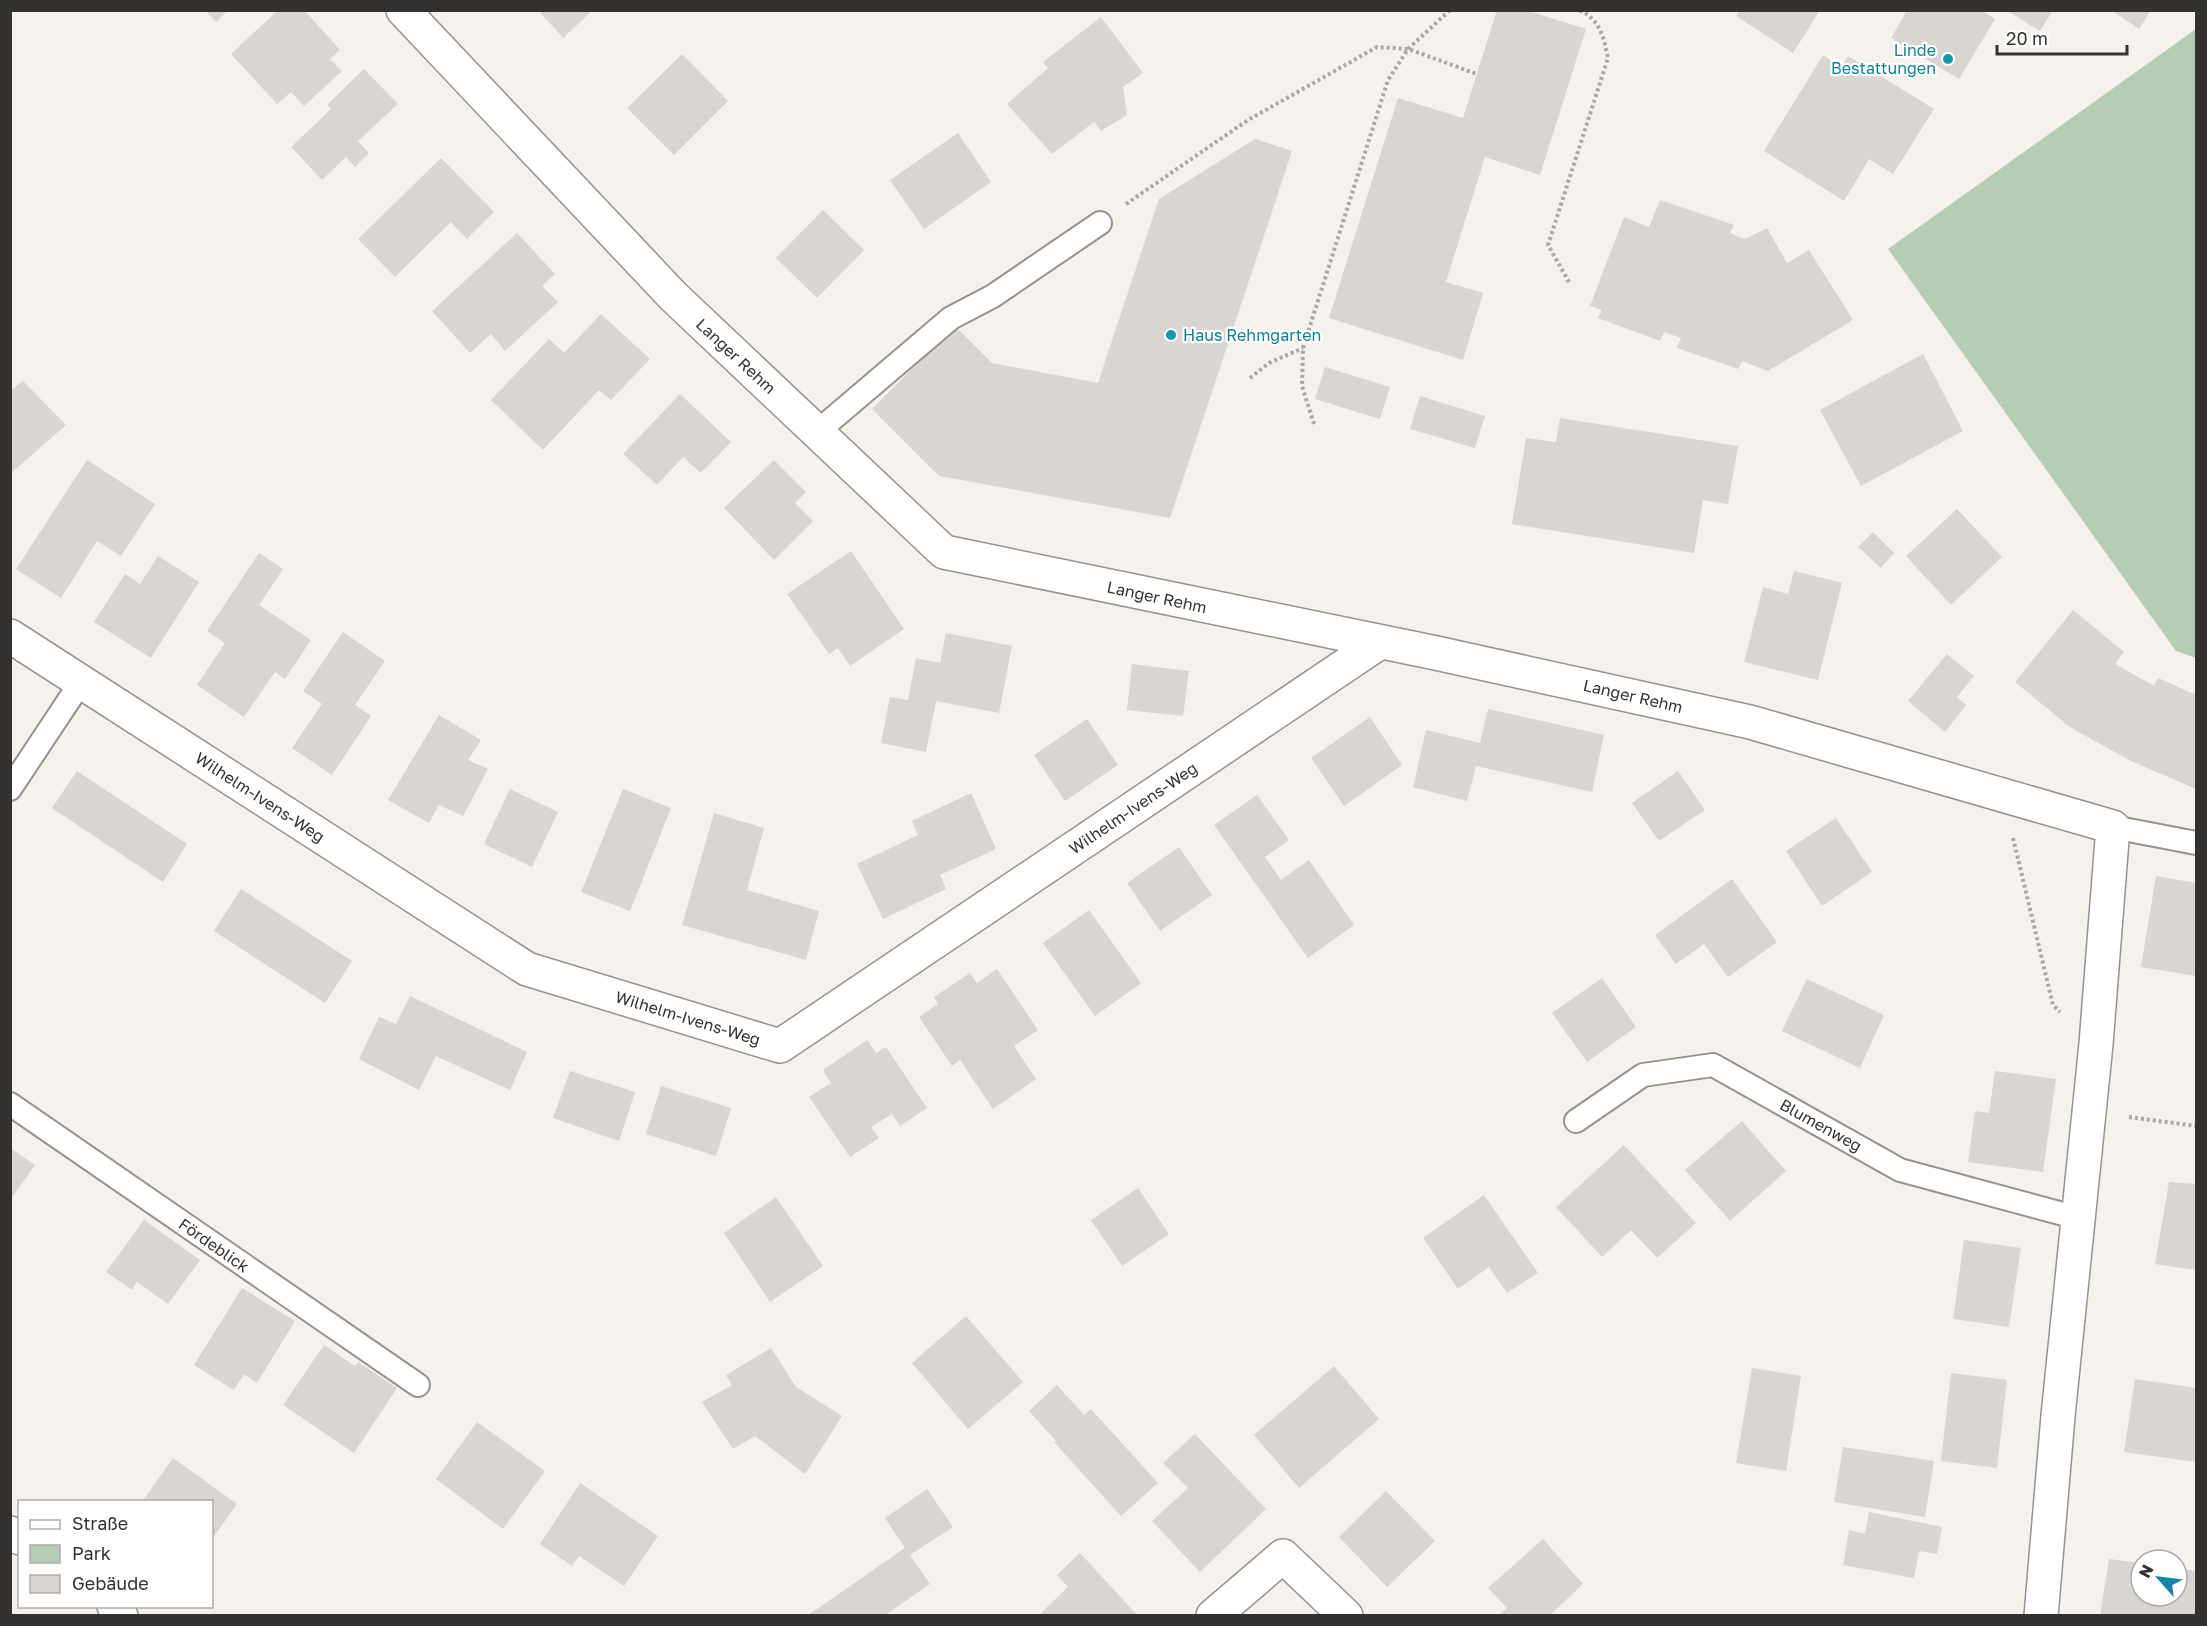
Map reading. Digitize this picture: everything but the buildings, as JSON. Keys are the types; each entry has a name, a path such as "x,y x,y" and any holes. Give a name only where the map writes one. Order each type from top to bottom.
{"street":[{"name":"Langer Rehm","path":"403,10 673,296 944,552 1380,642 1750,723 2113,827"},
{"name":"Wilhelm-Ivens-Weg","path":"10,636 527,969 780,1046 1380,642"},
{"path":"2041,1616 2090,1113 2113,827"},
{"path":"1213,1616 1283,1556 1346,1616"}],"lane":[{"path":"817,432 951,318 993,296 1100,223"},
{"path":"10,789 81,682"},
{"path":"2113,827 2196,843"},
{"name":"Blumenweg","path":"1576,1120 1643,1076 1713,1065 1900,1170 2078,1218"},
{"name":"Fördeblick","path":"10,1104 418,1385"}],"path":[{"path":"1314,424 1302,386 1303,348 1388,80 1408,49 1449,10"},
{"path":"1569,282 1548,245 1608,58 1603,32 1585,13 1579,10"},
{"path":"1100,223 1248,120 1377,47 1408,49 1477,74"},
{"path":"1250,378 1269,363 1303,348"},
{"path":"2013,799 2013,841 2053,1005 2096,1044"},
{"path":"2090,1113 2196,1126"}],"green space":[{"path":"2196,29 2196,658 2176,651 1888,249"}],"place":[{"name":"Linde Bestattungen","path":"1948,59"},
{"name":"Haus Rehmgarten","path":"1171,335"}]}
